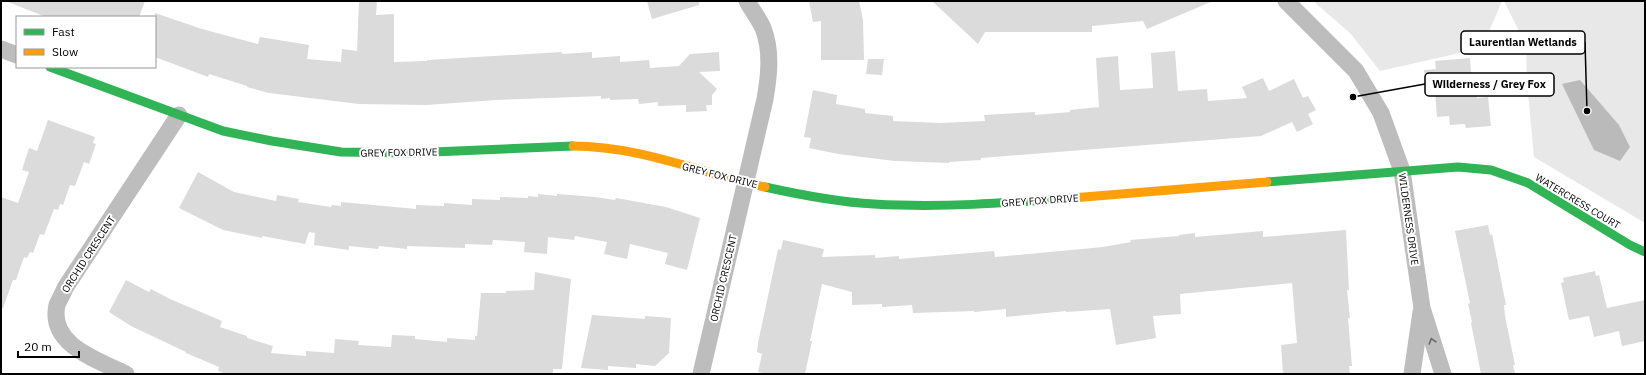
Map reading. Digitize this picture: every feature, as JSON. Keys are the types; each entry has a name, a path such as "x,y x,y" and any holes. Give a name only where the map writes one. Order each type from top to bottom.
{"street":[{"name":"ORCHID CRESCENT","path":"701,374 765,99 769,73 769,53 763,28 747,1"},
{"name":"WILDERNESS DRIVE","path":"1286,1 1356,71 1381,113 1402,171 1422,308 1443,374"},
{"path":"1,49 16,55"},
{"name":"GREY FOX DRIVE","path":"53,68 223,131 341,152 409,152 596,146 627,151 746,183 806,196 873,204 981,204 1402,171"},
{"name":"ORCHID CRESCENT","path":"126,374 72,346 61,334 56,319 58,305 65,288 179,115"},
{"name":"WATERCRESS COURT","path":"1402,171 1458,168 1491,170 1528,183 1630,245 1645,252"},
{"name":"WILDERNESS DRIVE","path":"1412,374 1422,308"}],"shaded area":[{"path":"1313,1 1502,1 1482,48 1380,71 1350,33"},
{"path":"1504,1 1645,1 1645,223 1534,157 1527,82 1526,45"},
{"path":"1580,80 1619,125 1630,147 1620,161 1594,150 1562,84"}],"building":[{"path":"145,1 139,16 43,16 8,2"},
{"path":"359,1 377,1 376,15 394,14 394,62 561,52 563,54 592,52 592,58 620,56 620,62 649,60 650,68 679,66 690,54 719,52 720,71 699,72 717,89 712,95 712,105 706,105 707,111 686,112 686,105 658,106 658,102 639,104 638,99 610,100 610,98 601,99 601,96 496,100 427,105 359,104 269,93 209,74 208,77 156,57 155,13 202,29 258,44 260,37 309,45 307,59 341,62 342,49 357,51"},
{"path":"647,1 699,1 699,5 652,19"},
{"path":"809,1 859,1 863,20 864,60 821,60 821,21 813,22"},
{"path":"932,1 1213,1 1147,29 1143,21 1092,26 1092,32 985,32 978,44"},
{"path":"1175,51 1178,91 1207,89 1208,101 1247,98 1242,87 1263,78 1269,91 1294,79 1303,98 1308,96 1316,110 1308,114 1313,124 1297,132 1292,122 1261,136 981,158 981,160 949,163 895,161 838,154 809,148 811,138 804,137 813,90 837,95 836,104 865,109 865,113 893,116 893,121 940,123 985,121 984,115 1035,112 1035,115 1070,112 1070,110 1099,107 1096,58 1118,56 1120,90 1153,88 1151,53"},
{"path":"1470,58 1471,72 1475,75 1477,98 1488,97 1491,126 1466,128 1465,124 1450,125 1449,116 1437,117 1435,91 1426,91 1424,70 1436,69 1435,61"},
{"path":"868,59 884,59 882,75 866,74"},
{"path":"48,120 95,137 93,143 96,144 89,164 84,162 75,186 70,185 63,205 60,204 58,210 54,209 44,235 40,234 33,253 30,252 27,258 24,257 16,280 13,280 3,308 1,308 1,197 18,203 29,172 22,170 29,148 37,151"},
{"path":"198,172 234,192 276,201 277,195 299,199 298,202 331,207 332,205 341,206 341,202 416,209 416,205 444,206 444,203 472,205 472,199 500,200 500,197 528,198 528,196 538,197 538,194 557,196 557,194 615,200 616,198 666,207 700,218 687,270 665,264 668,253 630,244 627,259 604,254 607,242 575,236 574,240 548,237 547,254 524,252 525,242 493,240 492,245 465,244 465,248 407,246 407,249 379,246 378,249 349,246 349,250 314,245 315,233 309,232 305,244 262,236 262,238 223,230 179,208"},
{"path":"1488,225 1490,235 1492,234 1506,305 1504,305 1505,316 1515,365 1513,365 1515,374 1481,374 1471,323 1468,304 1470,303 1455,231"},
{"path":"1346,230 1349,290 1347,290 1350,318 1348,318 1352,366 1349,366 1350,374 1283,374 1281,345 1297,343 1292,283 1180,294 1181,314 1153,316 1156,338 1116,345 1110,309 1066,311 1006,317 1006,309 974,312 913,313 912,305 882,307 882,304 852,305 852,292 822,284 810,341 812,341 805,374 767,374 758,372 762,354 757,352 758,343 778,249 781,250 783,240 824,249 822,257 875,255 875,258 899,256 899,259 994,251 995,257 1018,255 1103,247 1131,242 1130,240 1179,236 1195,233 1195,237 1263,231 1263,237"},
{"path":"1595,271 1596,276 1599,275 1607,308 1645,300 1645,341 1622,346 1619,331 1594,337 1589,316 1569,320 1561,283 1564,282 1563,278"},
{"path":"535,272 571,279 562,369 553,369 553,374 226,374 218,371 219,367 186,353 131,326 109,312 126,280 149,292 151,289 170,299 222,321 220,327 247,336 247,338 273,346 271,353 306,356 306,351 334,353 335,339 359,341 358,345 391,347 392,335 415,336 415,339 447,342 447,338 475,340 475,336 477,336 481,293 506,293 506,291 534,290"},
{"path":"592,315 645,319 645,316 671,318 669,353 655,366 636,364 636,368 608,366 608,370 581,368"}],"traffic: fast":[{"path":"53,68 223,131 272,141 341,152 409,153 573,146"},
{"path":"1267,182 1458,167 1491,170 1528,183 1630,245 1645,252"},
{"path":"765,187 833,200 899,205 973,204 1072,198"}],"traffic: slow":[{"path":"573,146 598,147 646,155 765,187"},
{"path":"1072,198 1267,182"}],"place":[{"name":"Wilderness / Grey Fox","path":"1353,97"},
{"name":"Laurentian Wetlands","path":"1587,111"}]}
